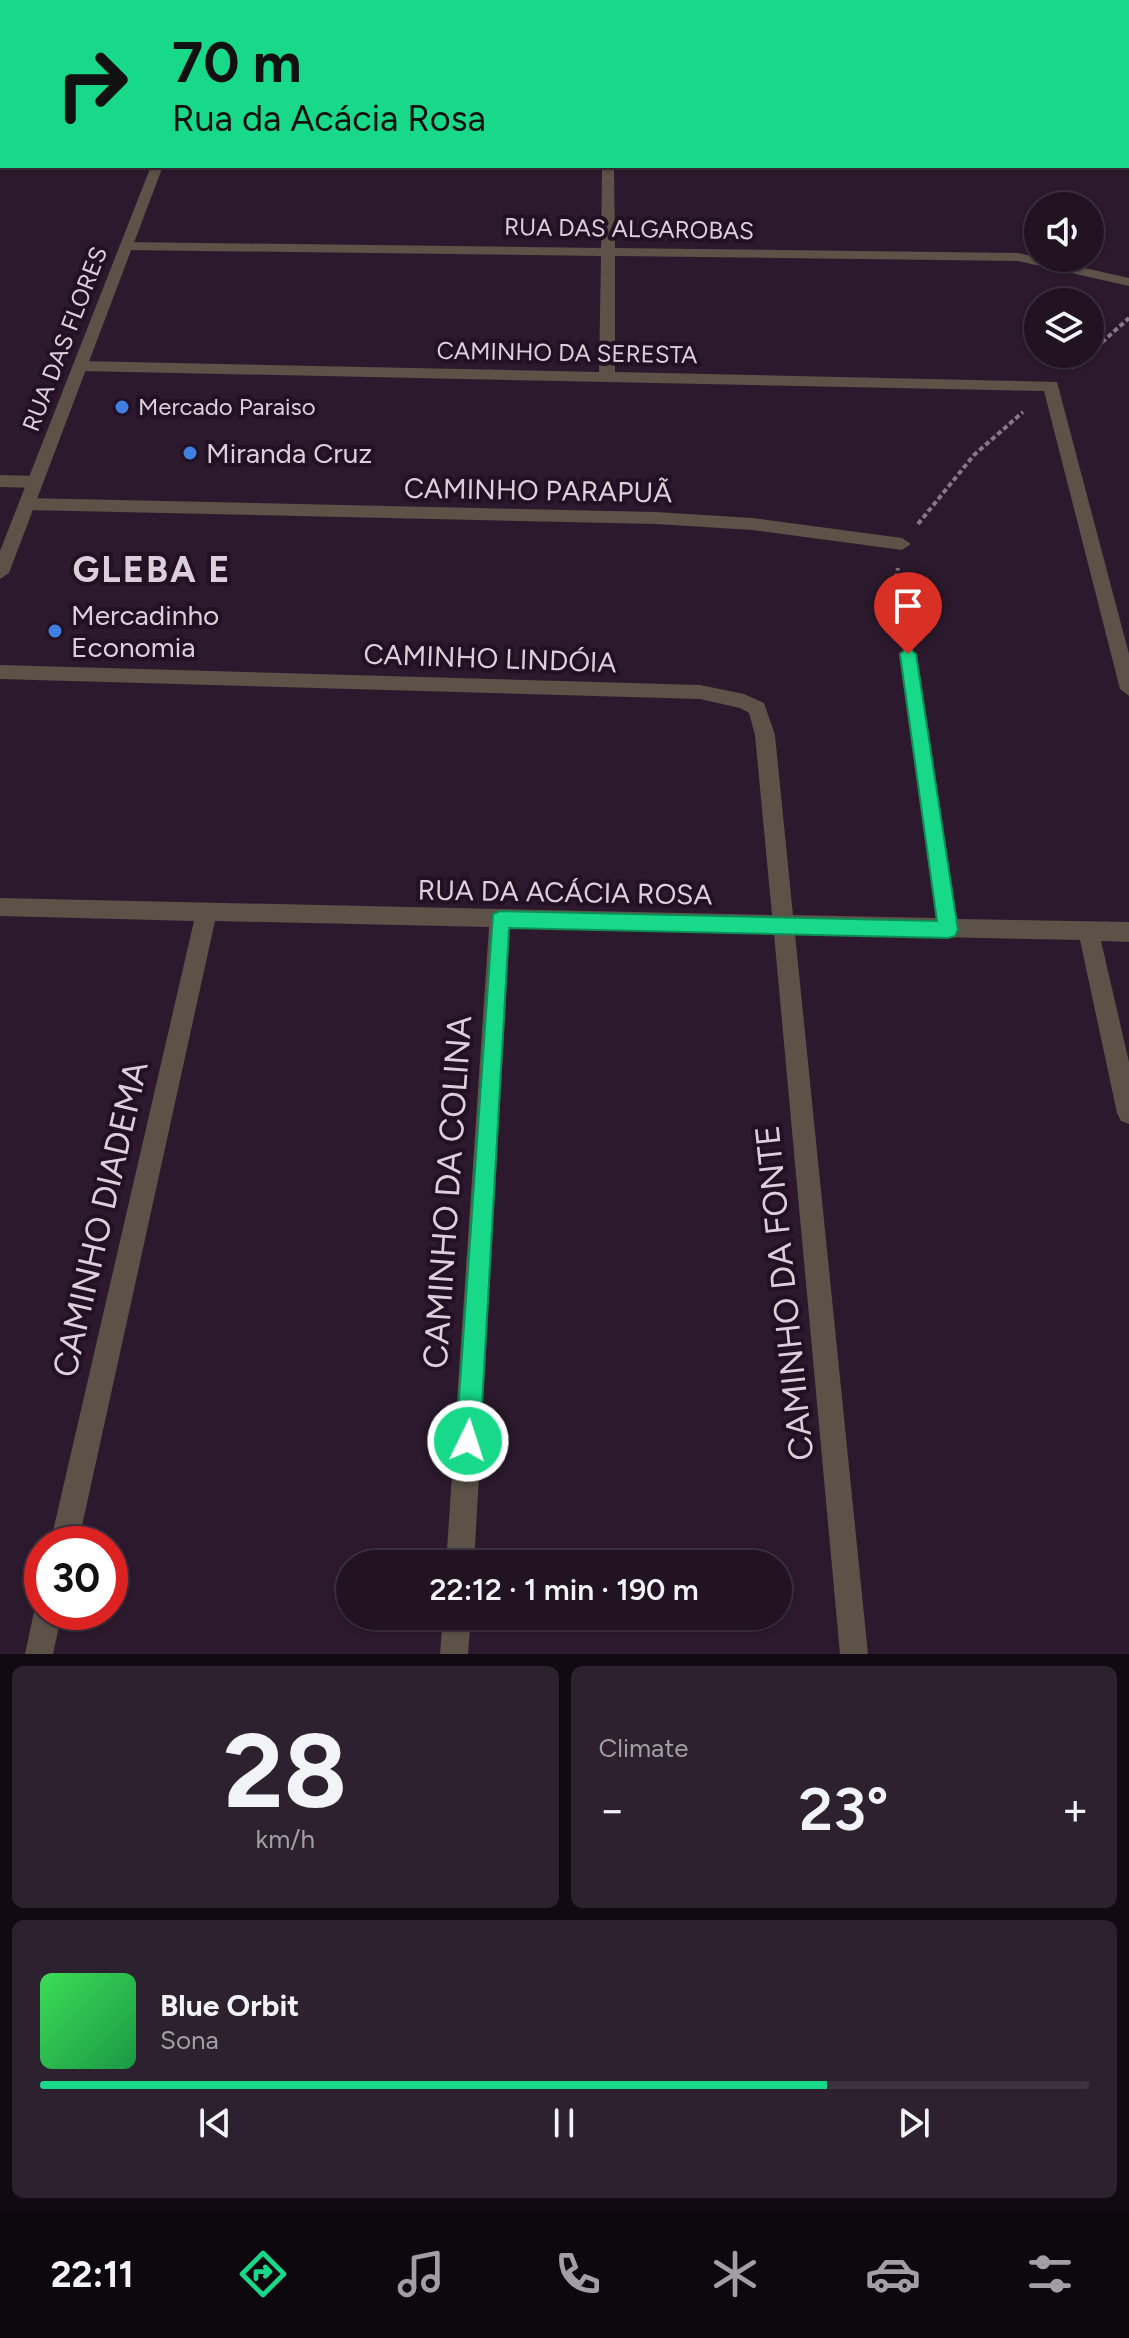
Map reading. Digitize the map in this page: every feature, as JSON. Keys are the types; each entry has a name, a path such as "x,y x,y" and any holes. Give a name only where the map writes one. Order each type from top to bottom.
{"street":[{"name":"RUA DAS FLORES","path":"0,573 156,168"},
{"path":"607,377 608,168"},
{"name":"RUA DAS ALGAROBAS","path":"126,246 1018,257 1129,282"},
{"name":"CAMINHO DA SERESTA","path":"80,366 1052,386"},
{"path":"1052,386 1129,689"},
{"path":"0,481 35,482"},
{"name":"CAMINHO PARAPUÃ","path":"26,504 656,518 794,528 902,544"},
{"path":"908,654 948,930"},
{"name":"CAMINHO LINDÓIA","path":"0,672 700,692 744,701 757,708 765,735 781,925"},
{"name":"RUA DA ACÁCIA ROSA","path":"0,907 1129,932"},
{"name":"CAMINHO DIADEMA","path":"68,1526 207,910"},
{"name":"CAMINHO DA COLINA","path":"461,1550 500,920"},
{"name":"CAMINHO DA FONTE","path":"781,925 854,1654"},
{"path":"1089,933 1129,1113"},
{"path":"39,1654 44,1630"},
{"path":"454,1654 456,1630"}],"path":[{"path":"1104,340 1129,318"},
{"path":"908,654 889,616 902,544 974,455 1072,368"}],"place":[{"name":"Mercado Paraiso","path":"122,407"},
{"name":"Miranda Cruz","path":"190,453"},
{"name":"Mercadinho Economia","path":"55,631"}],"district":[{"name":"GLEBA E","path":"152,569"}],"route":[{"path":"468,1441 500,920 948,930 908,654"}]}
